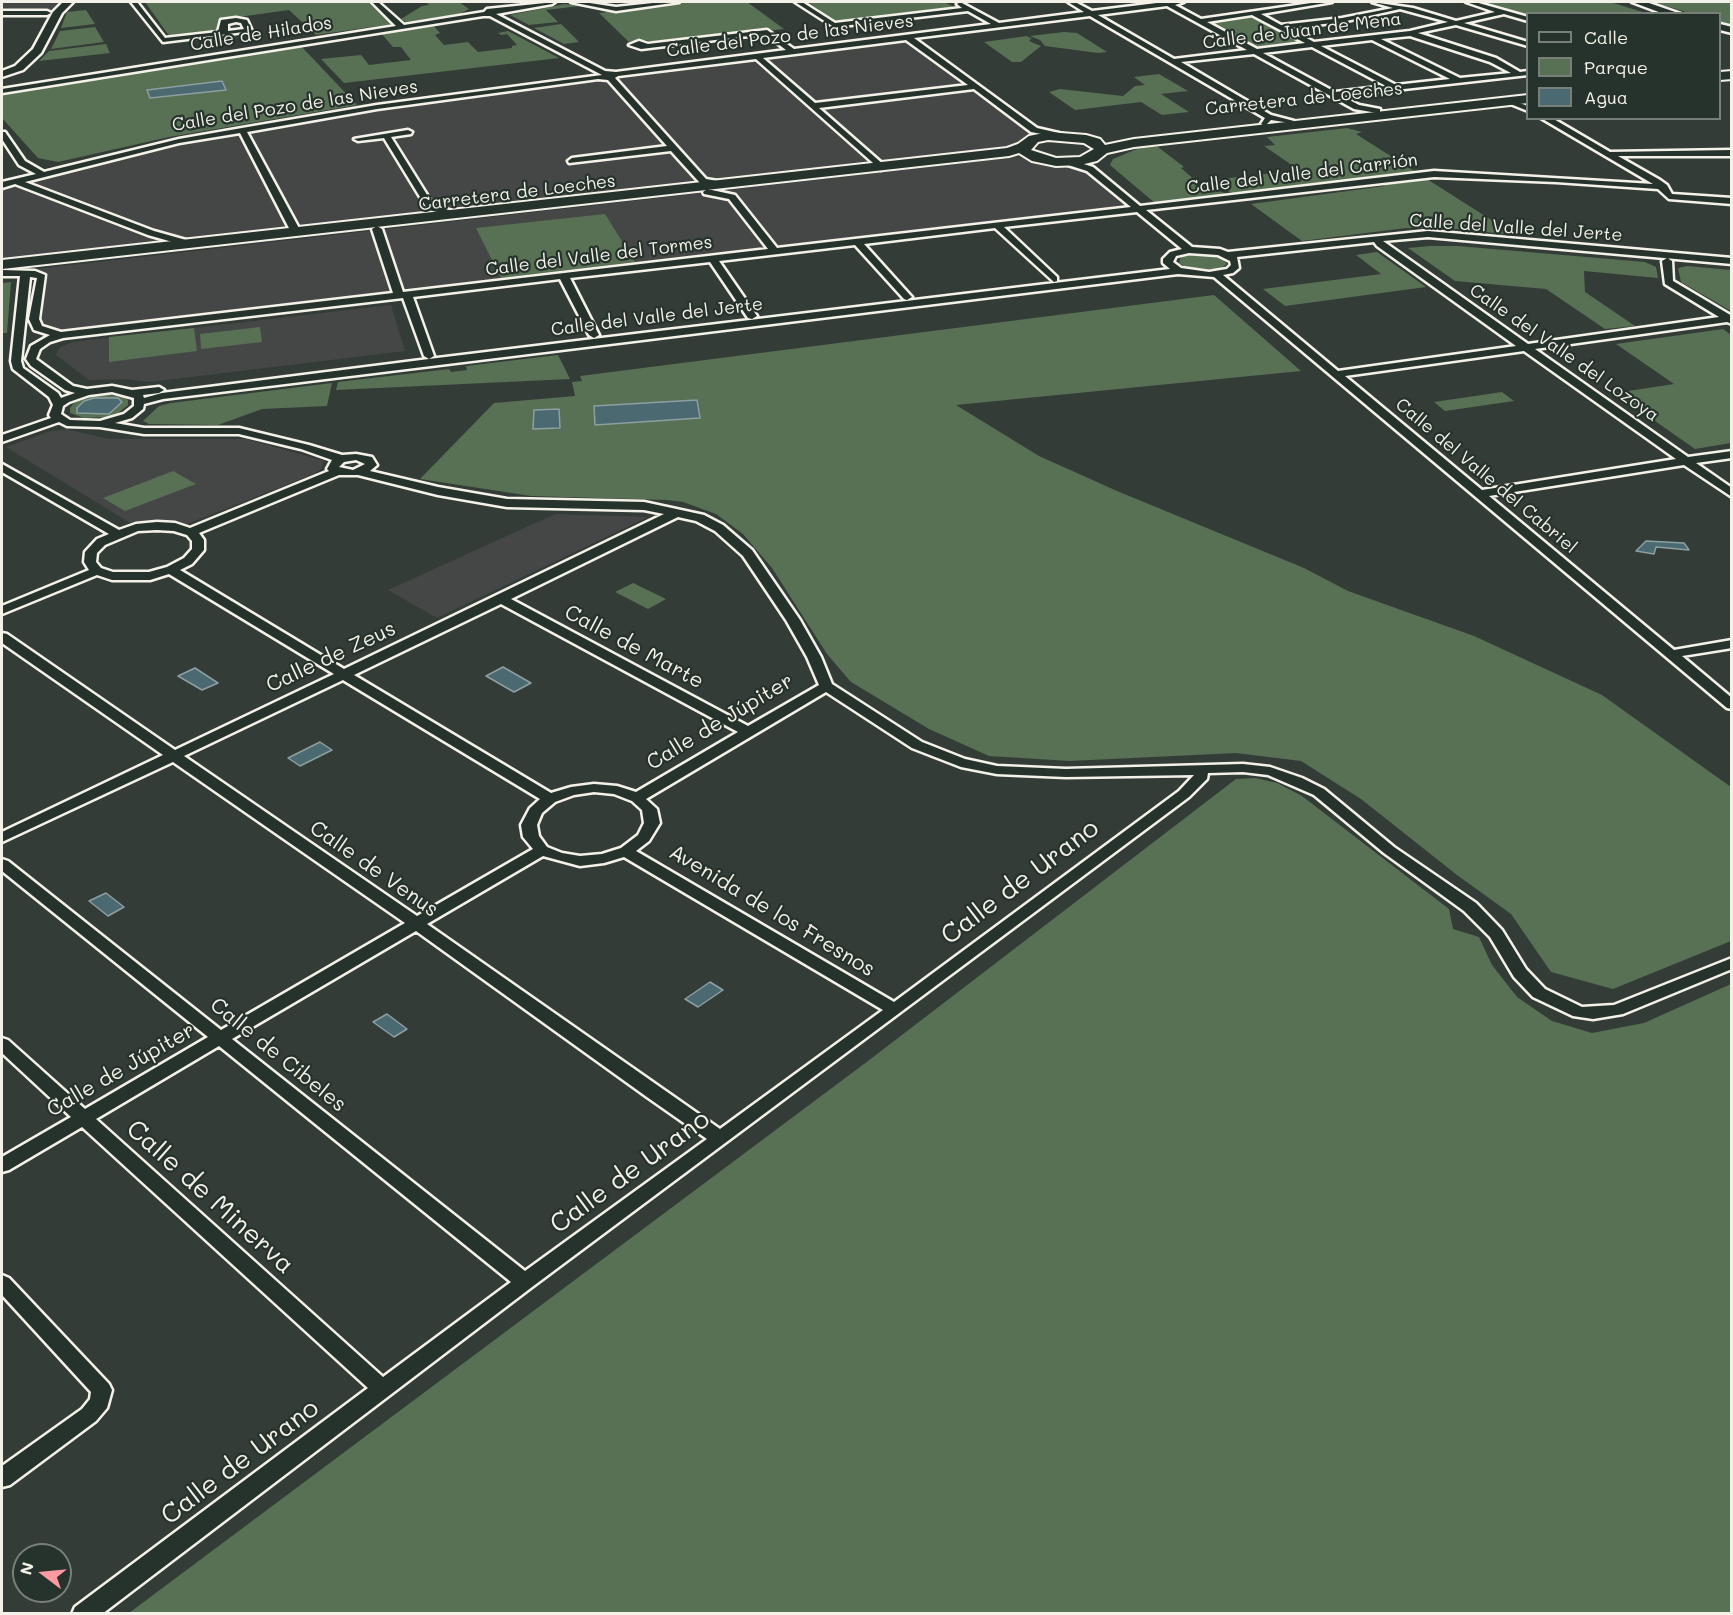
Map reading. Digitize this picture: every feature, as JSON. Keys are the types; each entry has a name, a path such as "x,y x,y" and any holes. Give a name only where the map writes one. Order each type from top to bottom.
{"main road":[{"name":"Carretera de Loeches","path":"2,272 377,229 720,184 999,153 1030,139 1060,136 1117,140 1266,119 1290,121 1356,110 1377,111 1526,94"},
{"name":"Carretera de Loeches","path":"2,265 701,187 737,193 994,159 1037,158 1068,162 1095,159 1134,143 1526,99"},
{"path":"1030,139 1025,152 1037,158"},
{"path":"1086,139 1095,142 1095,159"}],"street":[{"path":"3,79 11,62 55,9 68,2"},
{"path":"134,2 161,38 166,40 220,34"},
{"path":"375,2 402,27"},
{"name":"Calle de Hilados","path":"3,79 44,83 552,2"},
{"path":"574,2 616,9 676,2"},
{"path":"798,2 834,25 969,9"},
{"path":"957,2 999,26"},
{"path":"1071,2 1174,61 1266,119"},
{"name":"Calle del Pozo de las Nieves","path":"2,185 179,141 377,107 607,75 1181,2"},
{"path":"1200,21 1329,2"},
{"path":"1376,2 1402,7 1526,44"},
{"path":"1469,2 1526,19"},
{"path":"1166,3 1334,94 1356,110"},
{"path":"1633,3 1653,12"},
{"path":"1633,3 1668,12"},
{"path":"1282,27 1342,20 1402,7"},
{"path":"2,13 55,9"},
{"path":"3,79 37,51 55,9"},
{"path":"487,12 607,75 673,148 701,187"},
{"name":"Calle de Juan de Mena","path":"1174,61 1410,33 1504,12"},
{"path":"1253,13 1396,88"},
{"path":"647,46 767,32 793,52"},
{"path":"1410,33 1493,60 1524,73"},
{"path":"1372,37 1458,80"},
{"path":"909,38 975,87 1030,139"},
{"path":"758,57 881,167"},
{"path":"1334,94 1524,73"},
{"path":"813,106 975,87"},
{"path":"1511,101 1526,108"},
{"path":"1549,120 1611,154 1664,187 1669,196 1731,201"},
{"path":"242,130 296,232"},
{"path":"358,139 408,132"},
{"path":"2,134 22,163 42,174"},
{"path":"386,135 431,208 453,214"},
{"path":"572,161 673,148"},
{"path":"1611,154 1731,153"},
{"path":"1095,159 1140,210 1189,250"},
{"name":"Calle del Valle del Carrión","path":"1140,210 1434,174 1468,174 1664,187"},
{"path":"14,182 151,234 190,244"},
{"path":"737,193 776,252"},
{"path":"416,219 431,208"},
{"name":"Calle del Valle del Tormes","path":"62,335 1140,210"},
{"path":"999,227 1054,279"},
{"path":"377,229 429,356"},
{"path":"128,251 147,243 151,234"},
{"name":"Calle del Valle del Jerte","path":"1237,263 1428,234 1731,261"},
{"name":"Calle del Valle del Jerte","path":"1189,250 1210,250 1228,255 1429,239 1731,266"},
{"name":"Calle del Valle del Lozoya","path":"1379,242 1731,494"},
{"path":"858,243 907,297"},
{"path":"1178,271 1168,263 1168,258 1173,254 1189,250"},
{"path":"1217,275 1230,272 1235,268 1237,263 1228,255"},
{"path":"714,260 752,316"},
{"path":"1666,261 1668,282 1731,320"},
{"name":"Calle del Valle del Jerte","path":"87,392 112,389 132,393 1168,263"},
{"name":"Calle del Valle del Jerte","path":"141,402 162,396 431,362 1178,271 1197,275 1217,275"},
{"path":"2,272 35,274 42,277 34,319 38,328 62,335"},
{"path":"25,274 16,361 18,369 54,395 58,405"},
{"name":"Calle del Valle del Cabriel","path":"1217,275 1731,705"},
{"path":"564,277 594,335"},
{"path":"1337,374 1731,320"},
{"path":"62,335 46,340 35,348 31,358 69,388 87,392"},
{"path":"58,419 55,410 58,405 75,395 87,392"},
{"path":"100,424 128,416 139,407 141,402 139,397 132,393"},
{"path":"128,416 128,425 135,430"},
{"path":"2,439 58,419 75,424 100,424 135,430 239,431 305,447 339,466 438,491 507,503 644,506 700,518 719,528 748,553 793,620 814,657 826,686 917,745 961,763 998,770 1066,773 1243,768 1270,771 1297,781 1319,792 1389,850 1470,907 1496,934 1520,973 1539,993 1579,1012 1617,1010 1731,963"},
{"path":"1478,494 1731,454"},
{"path":"191,532 339,466"},
{"path":"2,467 117,534"},
{"name":"Calle de Zeus","path":"2,838 678,512"},
{"path":"157,526 175,527 191,532 198,540 198,550 188,561 171,570 131,578 112,576 97,571 90,562 91,552 101,542 117,534 157,526"},
{"path":"171,570 549,800"},
{"path":"2,610 97,571"},
{"name":"Calle de Marte","path":"501,599 748,732"},
{"name":"Calle de Venus","path":"2,637 417,924 721,1139"},
{"path":"1672,654 1731,644"},
{"name":"Calle de Júpiter","path":"637,798 826,686"},
{"name":"Calle de Urano","path":"83,1614 525,1282 1184,794 1202,776 1200,770"},
{"path":"594,788 617,790 637,798 649,809 652,823 644,838 626,851 604,858 580,861 558,857 542,850 531,837 529,825 535,811 549,800 571,791 594,788"},
{"name":"Calle de Júpiter","path":"2,1165 542,850"},
{"name":"Avenida de los Fresnos","path":"626,851 894,1009"},
{"name":"Calle de Cibeles","path":"2,864 525,1282"},
{"name":"Calle de Minerva","path":"2,1044 383,1389"},
{"path":"2,1283 102,1390 100,1402 89,1415 2,1478"}],"shaded area":[{"path":"2,2 59,2 47,13 2,13"},
{"path":"909,38 1034,130 1035,135 1023,147 2,265 2,185 42,174 179,141 362,110"},
{"path":"1017,157 1037,158 1090,169 1140,210 62,335 38,328 42,277 2,273"},
{"path":"391,305 405,351 150,382 126,379 89,380 56,355 60,347 73,342"},
{"path":"65,429 110,439 246,439 324,461 321,469 314,474 187,524 157,520 132,524 6,447 48,432"},
{"path":"555,514 648,517 437,618 388,590"}],"green space":[{"path":"145,2 368,2 392,24 316,35 289,10 231,18 220,22 221,30 217,33 170,37"},
{"path":"426,2 459,2 469,9 459,14 406,22 401,19 422,6 429,5"},
{"path":"690,2 747,2 784,29 661,43 644,40 629,42 599,13"},
{"path":"808,2 944,2 954,7 836,22"},
{"path":"1483,2 1610,2 1643,12 1526,12 1526,15"},
{"path":"1651,2 1731,2 1731,25 1721,22 1721,12 1686,12"},
{"path":"565,4 580,6 546,10 558,22 529,25 510,15"},
{"path":"86,10 95,24 61,28 67,12"},
{"path":"1252,16 1304,43 1256,48 1211,22"},
{"path":"561,24 579,42 564,44 534,28"},
{"path":"433,25 440,33 435,35 444,45 468,42 478,52 512,48 517,45 507,34 498,33 508,31 559,58 344,83 321,59 361,55 369,65 411,60 401,47 393,47 381,33"},
{"path":"95,27 104,42 51,49 60,31"},
{"path":"1064,32 1077,33 1107,52 1098,53 1045,46 1040,40 1030,36"},
{"path":"1027,36 1032,39 1029,40 1031,42 1041,46 1021,62 1012,62 984,42"},
{"path":"106,44 110,53 39,61 49,51"},
{"path":"301,46 357,105 169,137 58,162 38,158 2,118 2,94"},
{"path":"1159,74 1188,91 1161,94 1189,112 1162,115 1141,102 1075,110 1049,92 1060,89 1123,96 1135,86 1145,85 1134,77"},
{"path":"1347,128 1362,132 1356,134 1515,235 1447,228 1406,228 1302,241 1251,204 1385,186 1371,177 1235,194 1204,181 1299,170 1264,146 1275,145 1267,137"},
{"path":"1133,146 1158,147 1184,167 1181,168 1197,182 1229,195 1155,203 1110,165 1113,159 1137,149"},
{"path":"605,214 635,262 501,278 476,228"},
{"path":"1458,246 1645,262 1656,267 1658,278 1584,271 1585,292 1635,326 1605,329 1546,289 1455,281 1408,248"},
{"path":"1377,252 1426,287 1285,306 1263,289 1381,274 1356,255"},
{"path":"1206,253 1222,258 1227,264 1218,270 1209,271 1190,269 1179,263 1181,257"},
{"path":"1687,266 1731,270 1731,311 1681,282 1678,268"},
{"path":"11,282 7,333 2,333 2,283"},
{"path":"1214,295 1301,371 956,405 1039,456 1117,491 1304,568 1348,591 1474,636 1602,695 1731,787 1731,941 1613,989 1551,972 1511,914 1457,875 1361,799 1301,761 1236,753 1070,761 989,756 929,729 851,682 827,654 772,568 743,534 716,514 683,502 667,500 531,496 420,479 494,403 575,396 572,382 582,381 580,376"},
{"path":"260,327 262,342 201,349 200,334"},
{"path":"194,328 197,351 109,362 109,337"},
{"path":"1723,329 1731,335 1731,443 1695,449 1615,393 1674,384 1616,344"},
{"path":"558,355 570,379 336,390 338,382 449,369 451,372 467,370 466,366"},
{"path":"332,383 327,406 262,409 218,425 149,424 143,421 159,406 171,403"},
{"path":"1502,392 1514,401 1445,411 1434,402"},
{"path":"104,394 123,397 128,400 128,405 117,414 106,417 84,418 70,413 70,408 74,403"},
{"path":"173,471 196,484 125,511 103,498"},
{"path":"633,583 666,599 648,609 615,592"},
{"path":"1255,778 1277,783 1302,796 1449,909 1453,929 1479,937 1492,965 1517,997 1552,1021 1592,1033 1644,1023 1731,984 1731,1613 129,1613 868,1061 1236,779"}],"water":[{"path":"222,81 226,90 150,98 147,90"},
{"path":"94,398 118,398 122,402 109,414 77,413 77,408 84,401"},
{"path":"697,400 700,418 595,425 594,406"},
{"path":"559,409 560,428 533,429 534,410"},
{"path":"1646,541 1684,543 1689,550 1656,547 1654,554 1636,551"},
{"path":"503,667 531,683 514,692 486,676"},
{"path":"195,668 218,683 202,690 178,676"},
{"path":"320,742 332,750 300,766 288,758"},
{"path":"106,893 124,907 108,916 89,901"},
{"path":"710,982 723,990 698,1007 685,999"},
{"path":"387,1014 407,1029 394,1037 373,1022"}]}
